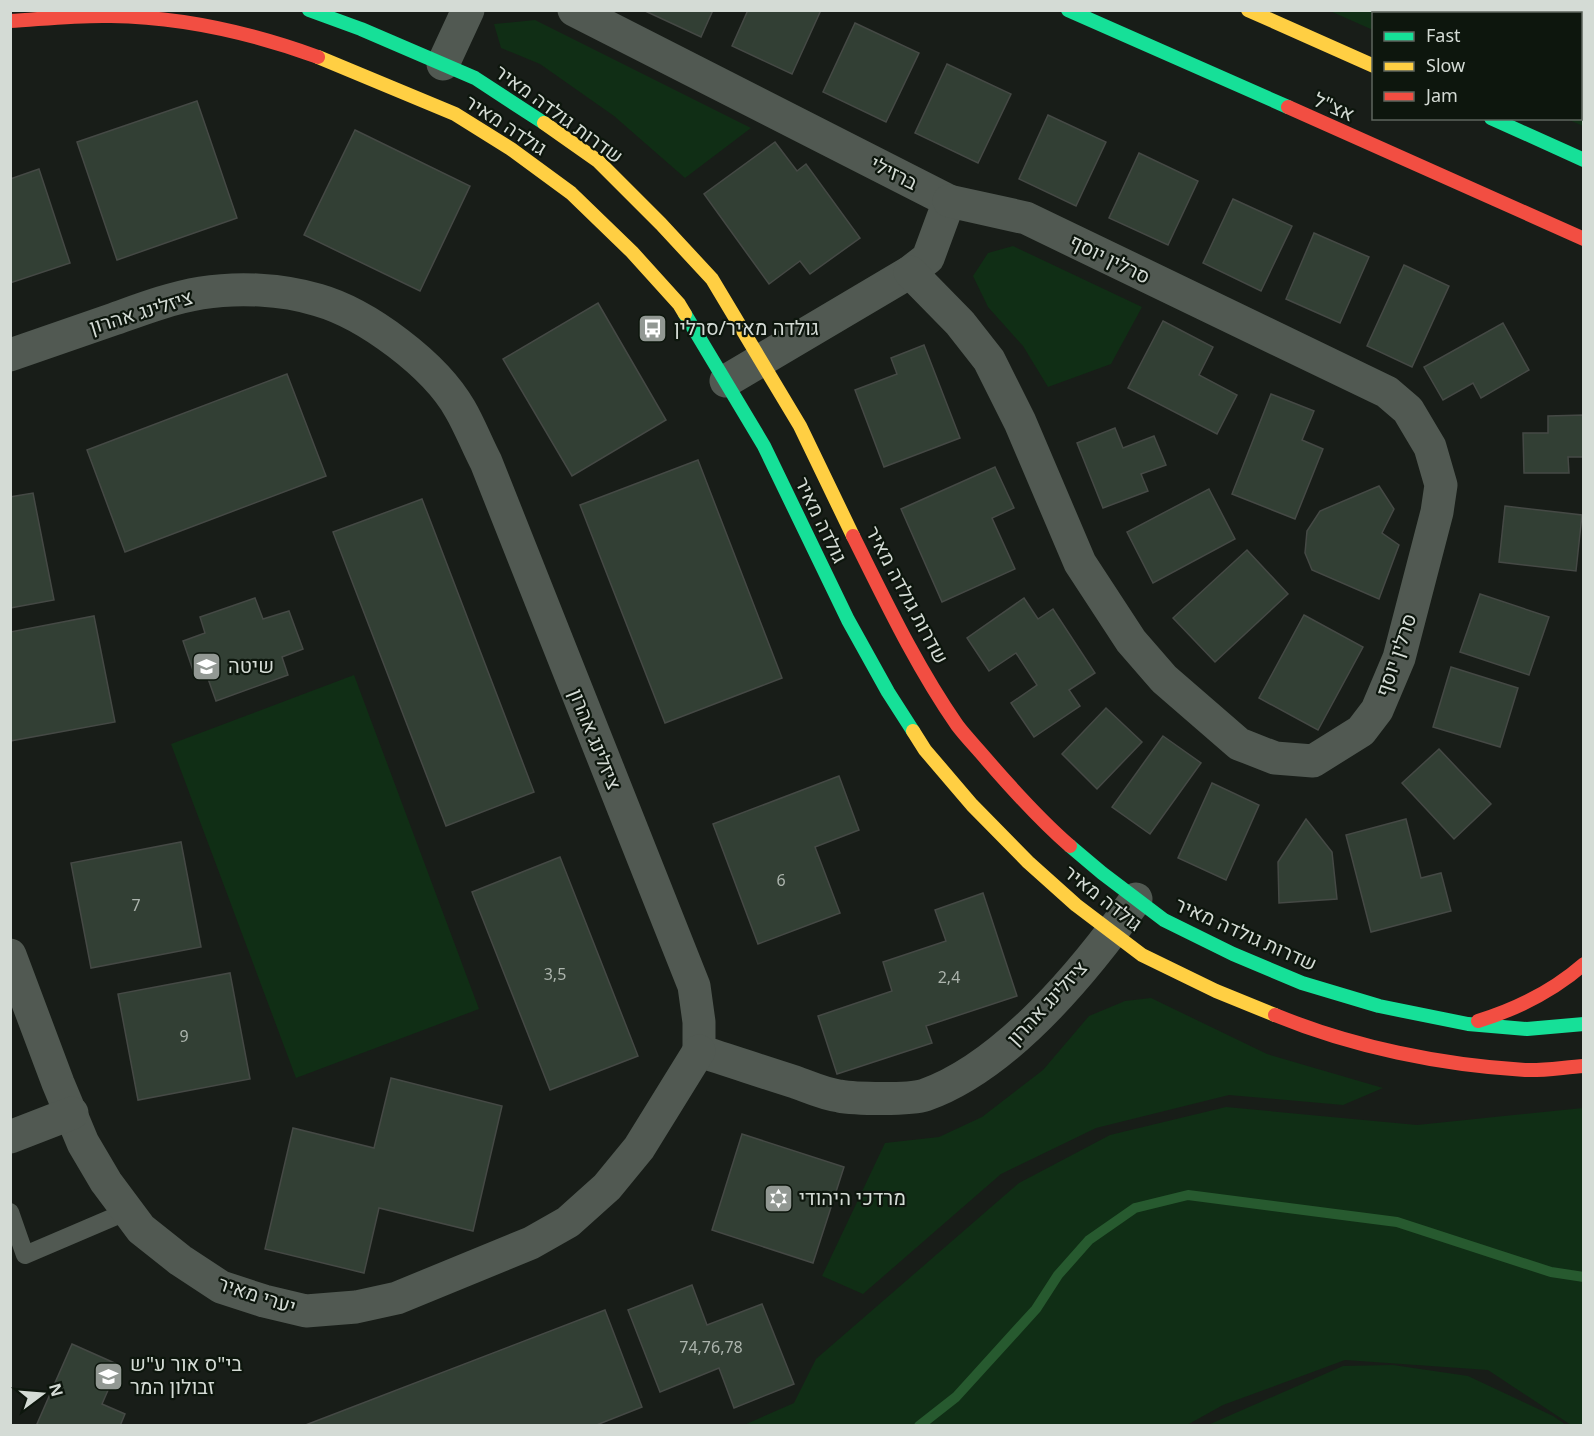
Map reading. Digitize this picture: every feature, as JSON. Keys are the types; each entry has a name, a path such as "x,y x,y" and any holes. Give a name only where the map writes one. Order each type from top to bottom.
{"street":[{"name":"שדרות גולדה מאיר","path":"309,10 362,29 475,78 533,115 598,161 712,279 800,426 885,601 958,726 1002,777 1055,832 1102,873 1164,920 1233,954 1302,983 1379,1006 1468,1024 1527,1029 1584,1024"},
{"path":"443,64 468,10"},
{"name":"ברזילי","path":"574,10 949,201"},
{"name":"אצ\"ל","path":"1068,10 1584,239"},
{"path":"1248,10 1372,65"},
{"name":"גולדה מאיר","path":"10,21 110,16 160,19 213,27 287,46 347,68 455,114 511,149 579,200 632,252 679,304 764,446 848,620 888,692 925,750 972,805 1028,862 1076,905 1142,955 1216,991 1289,1021 1369,1046 1462,1064 1527,1070 1584,1066"},
{"path":"1495,120 1584,160"},
{"path":"726,381 910,272 928,258 949,201"},
{"name":"סרלין יוסף","path":"910,272 960,323 989,360 1020,422 1080,563 1131,640 1164,679 1239,744 1275,758 1313,760 1361,731 1377,710 1399,658 1437,512 1441,484 1430,447 1408,410 1387,392 1026,218 949,201"},
{"name":"ציזלינג אהרון","path":"10,355 166,301 234,289 279,292 319,300 349,312 394,340 430,370 459,407 486,462 694,986 699,1022 699,1051 838,1096 877,1098 923,1096 963,1076 1011,1044 1051,1003 1112,932 1136,899"},
{"name":"יערי מאיר","path":"10,955 83,1143 106,1182 141,1229 180,1260 221,1287 306,1311 356,1307 397,1298 531,1243 568,1222 608,1187 639,1148 699,1051"},
{"path":"1468,1024 1521,1005 1551,988 1584,964"},
{"path":"10,1137 72,1113"}],"lane":[{"path":"10,1212 25,1255 128,1211"}],"green space":[{"path":"1330,11 1583,11 1583,126 1569,120 1582,120 1582,12 1372,12 1372,30"},
{"path":"535,20 751,128 685,178 614,116 540,64 501,48 494,24"},
{"path":"1013,246 1142,307 1111,364 1048,387 1023,346 988,307 973,276 988,253"},
{"path":"354,675 479,1009 296,1078 171,744"},
{"path":"1151,998 1267,1054 1383,1088 1343,1105 1229,1095 1096,1128 1001,1174 863,1294 822,1276 885,1143 939,1137 982,1117 1043,1070 1089,1016 1125,1001"},
{"path":"1226,1107 1417,1125 1583,1108 1583,1425 1571,1425 1488,1370 1345,1360 1223,1405 1187,1425 744,1425 794,1403 816,1359 1019,1183 1110,1135"},
{"path":"1393,1365 1468,1376 1553,1416 1566,1425 1208,1425 1343,1366"}],"building":[{"path":"643,10 713,10 701,37"},
{"path":"748,10 821,10 792,74 732,46"},
{"path":"855,23 919,53 886,122 823,92"},
{"path":"947,64 1011,94 978,163 915,133"},
{"path":"197,101 237,218 117,260 77,142"},
{"path":"1048,115 1106,142 1076,206 1019,179"},
{"path":"355,130 470,186 420,291 304,235"},
{"path":"775,142 797,171 806,164 860,238 810,274 800,261 769,284 704,194"},
{"path":"1139,153 1198,181 1168,245 1109,218"},
{"path":"39,169 70,263 10,283 10,179"},
{"path":"1233,199 1292,226 1261,291 1203,263"},
{"path":"1314,233 1369,257 1340,323 1286,299"},
{"path":"1404,265 1449,286 1412,367 1367,346"},
{"path":"598,303 666,420 572,476 503,359"},
{"path":"1163,321 1213,347 1199,375 1237,395 1217,434 1128,388"},
{"path":"1503,323 1529,370 1481,398 1473,383 1443,400 1424,367"},
{"path":"924,345 960,438 884,467 855,390 897,374 891,358"},
{"path":"287,374 326,476 125,552 87,450"},
{"path":"1271,394 1314,411 1302,440 1323,449 1295,519 1232,494"},
{"path":"1584,415 1584,457 1568,457 1569,473 1524,473 1523,433 1548,433 1548,416"},
{"path":"1115,428 1123,448 1154,436 1166,465 1141,474 1148,491 1103,508 1077,443"},
{"path":"698,460 782,678 665,723 580,505"},
{"path":"995,467 1014,508 992,518 1015,569 942,602 901,509"},
{"path":"1379,486 1394,509 1382,533 1399,545 1379,599 1312,570 1305,553 1307,531 1320,511"},
{"path":"1209,489 1235,539 1153,583 1127,532"},
{"path":"33,493 54,600 10,608 10,497"},
{"path":"422,499 534,792 446,826 333,532"},
{"path":"1505,506 1582,515 1576,571 1499,562"},
{"path":"1247,550 1288,594 1215,662 1173,618"},
{"path":"1480,594 1549,617 1529,675 1460,652"},
{"path":"255,598 263,619 289,611 303,649 282,657 288,675 216,701 206,673 195,676 183,641 205,633 200,617"},
{"path":"1024,598 1038,619 1053,609 1095,673 1069,690 1080,706 1034,737 1011,703 1037,685 1016,653 989,671 967,638"},
{"path":"1304,615 1363,647 1318,730 1259,698"},
{"path":"94,616 115,722 10,741 10,632"},
{"path":"1451,667 1518,688 1500,747 1433,727"},
{"path":"1106,708 1142,742 1097,789 1062,754"},
{"path":"1163,736 1201,763 1150,834 1112,807"},
{"path":"1439,749 1491,804 1454,839 1402,783"},
{"path":"839,776 859,830 815,847 840,913 758,944 713,824"},
{"path":"1212,783 1259,805 1226,880 1178,858"},
{"path":"1306,819 1332,852 1337,899 1279,903 1278,862"},
{"path":"1406,819 1421,878 1441,873 1451,911 1371,932 1346,835"},
{"path":"181,842 201,947 91,968 71,863"},
{"path":"560,857 638,1056 550,1090 472,892"},
{"path":"983,893 1017,996 926,1026 932,1043 837,1074 818,1016 892,991 883,962 946,941 935,910"},
{"path":"230,973 250,1079 138,1100 118,994"},
{"path":"391,1078 502,1106 473,1231 379,1208 364,1273 265,1249 293,1128 374,1148"},
{"name":"מרדכי היהודי","path":"742,1134 844,1167 813,1263 712,1230"},
{"path":"692,1285 707,1325 762,1304 794,1384 734,1408 719,1368 660,1392 628,1310"},
{"path":"605,1310 642,1407 594,1426 303,1426"},
{"path":"72,1344 119,1365 102,1404 125,1414 120,1426 41,1426 37,1424"}],"waterway":[{"path":"919,1426 956,1397 1036,1309 1058,1275 1089,1240 1135,1208 1188,1195 1397,1222 1551,1272 1584,1277"}],"traffic: fast":[{"path":"309,10 361,29 475,78 544,123"},
{"path":"1068,10 1288,107"},
{"path":"1495,120 1584,160"},
{"path":"685,314 764,446 848,620 888,692 913,731"},
{"path":"1070,846 1164,920 1233,954 1302,983 1379,1006 1468,1024 1527,1029 1584,1024"}],"traffic: slow":[{"path":"1248,10 1372,65"},
{"path":"318,57 455,114 511,149 571,193 632,252 679,304 685,314"},
{"path":"544,123 598,161 712,279 800,426 853,536"},
{"path":"913,731 925,750 972,805 1028,862 1076,905 1142,955 1216,991 1275,1015"}],"traffic: jam":[{"path":"10,21 99,16 164,19 242,34 318,57"},
{"path":"1288,107 1584,239"},
{"path":"853,536 915,656 957,725 1027,804 1070,846"},
{"path":"1478,1021 1534,998 1560,983 1584,964"},
{"path":"1275,1015 1366,1045 1430,1059 1525,1070 1584,1066"}],"place":[{"name":"גולדה מאיר/סרלין","path":"653,328"},
{"name":"שיטה","path":"207,666"},
{"name":"מרדכי היהודי","path":"778,1198"},
{"name":"בי\"ס אור ע\"ש זבולון המר","path":"109,1376"}]}
